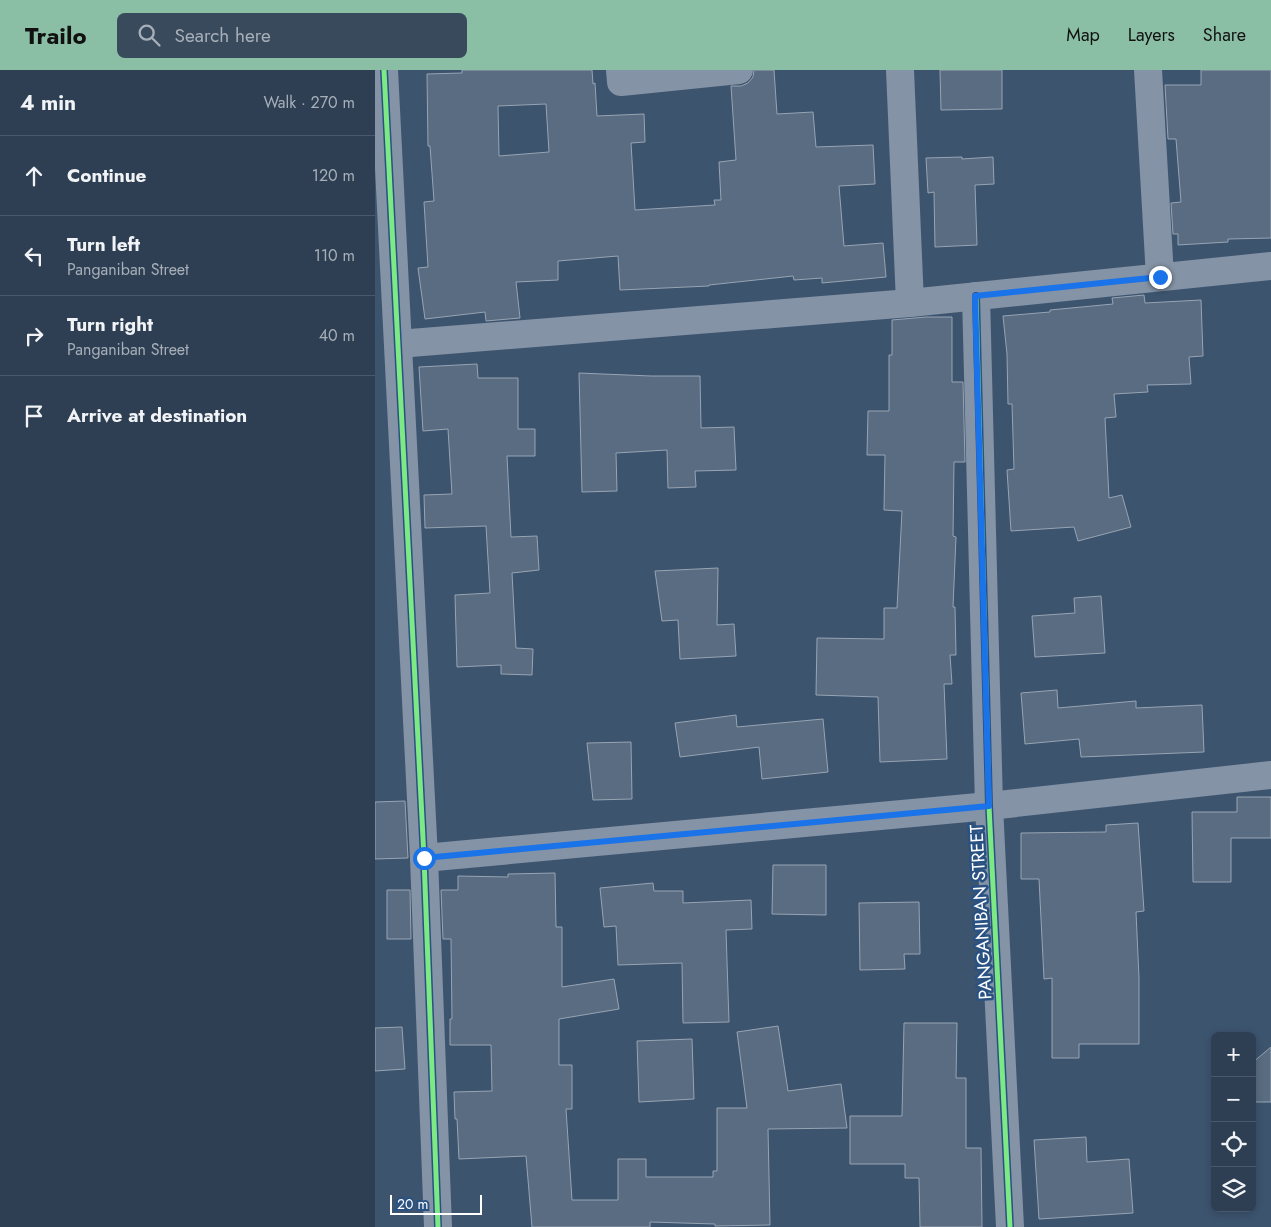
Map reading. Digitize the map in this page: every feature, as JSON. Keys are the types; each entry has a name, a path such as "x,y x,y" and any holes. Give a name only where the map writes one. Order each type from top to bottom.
{"street":[{"path":"384,70 424,858 439,1227"},
{"path":"620,70 621,82 739,70"},
{"path":"900,70 911,303"},
{"path":"1148,70 1160,277"},
{"path":"398,344 911,303 1271,266"},
{"name":"PANGANIBAN STREET","path":"975,296 989,806 1010,1227"},
{"path":"424,858 989,806 1271,775"}],"building":[{"path":"462,70 592,70 593,84 595,83 597,116 644,114 645,142 631,143 635,210 715,205 714,200 721,200 719,162 736,160 731,86 741,86 748,83 753,77 754,70 774,70 777,114 813,112 816,147 873,145 875,184 839,186 844,246 883,243 886,277 822,283 822,278 794,280 793,276 709,286 620,290 618,256 558,261 558,280 516,282 520,318 486,321 485,312 425,319 418,268 428,267 424,202 434,201 430,146 428,146 427,74 462,73","holes":["546,104 549,152 499,156 498,106"]},
{"path":"940,70 1002,70 1002,109 941,110"},
{"path":"1201,70 1271,70 1271,238 1228,239 1228,242 1178,245 1178,234 1173,234 1171,203 1181,202 1176,139 1168,139 1165,85 1201,85"},
{"path":"962,157 962,159 993,157 994,184 975,185 977,245 935,247 934,192 928,193 926,158"},
{"path":"1144,295 1145,303 1201,300 1203,356 1189,357 1191,384 1147,385 1148,392 1114,394 1116,417 1105,418 1109,498 1122,495 1131,527 1078,541 1074,527 1011,531 1007,470 1014,469 1012,404 1008,404 1007,354 1003,316 1113,304 1112,298"},
{"path":"952,317 952,382 963,382 965,462 954,462 953,536 956,537 953,607 955,607 956,655 950,655 952,684 944,684 947,759 880,762 878,697 816,695 817,638 884,639 884,608 897,608 902,511 884,510 885,455 867,455 868,411 889,411 889,355 892,355 892,320"},
{"path":"477,364 478,378 518,378 518,429 535,429 535,456 507,456 511,537 537,536 539,570 512,573 516,648 533,649 532,675 501,674 501,665 457,667 455,595 490,593 486,526 425,528 424,495 452,494 448,429 423,431 419,367"},
{"path":"579,373 700,376 701,428 734,427 736,470 695,471 696,487 668,488 667,450 616,453 617,491 582,492"},
{"path":"718,568 717,625 734,624 736,656 680,659 678,620 662,621 655,571"},
{"path":"1101,596 1105,653 1035,657 1032,616 1075,613 1074,598"},
{"path":"1057,690 1058,708 1136,701 1136,708 1202,705 1204,752 1081,757 1079,739 1025,744 1021,693"},
{"path":"736,715 737,727 823,719 828,772 762,779 759,747 680,757 675,723"},
{"path":"631,742 632,799 593,800 587,743"},
{"path":"1237,797 1271,797 1271,838 1231,838 1231,882 1193,882 1192,812 1237,812"},
{"path":"405,801 408,858 375,859 375,802"},
{"path":"1138,823 1144,911 1136,912 1139,1044 1079,1044 1079,1058 1052,1058 1052,978 1044,979 1039,879 1021,879 1021,833 1106,832 1106,825"},
{"path":"773,865 826,865 826,915 772,914"},
{"path":"555,873 556,927 562,927 562,987 614,979 619,1009 559,1019 559,1065 572,1065 572,1109 566,1109 572,1200 618,1200 618,1159 646,1159 646,1177 713,1177 713,1171 717,1171 717,1108 747,1108 737,1032 778,1026 788,1091 841,1084 847,1128 768,1129 770,1225 715,1226 715,1224 650,1222 650,1227 532,1227 526,1156 459,1159 454,1092 492,1091 491,1045 450,1045 450,1019 452,1019 451,939 443,939 441,890 458,890 458,876 508,877 508,874"},
{"path":"653,883 654,891 683,891 683,903 751,900 752,929 726,930 729,1022 683,1023 682,963 618,965 616,926 604,927 600,888"},
{"path":"387,890 410,890 411,939 387,939"},
{"path":"919,902 920,954 904,954 905,969 860,970 859,903"},
{"path":"904,1023 957,1023 956,1078 966,1078 966,1148 981,1148 982,1227 920,1227 919,1178 905,1178 905,1164 850,1164 850,1116 902,1116"},
{"path":"402,1027 405,1069 375,1071 375,1028"},
{"path":"692,1039 694,1099 639,1102 637,1041"},
{"path":"1271,1047 1271,1102 1256,1102 1256,1060"},
{"path":"1086,1137 1087,1162 1129,1159 1133,1213 1039,1219 1034,1140"}],"cycle path":[{"path":"384,70 424,858 438,1227"},
{"path":"976,296 989,806 1010,1227"}],"route":[{"path":"424,858 989,806 975,296 1160,277"}]}
